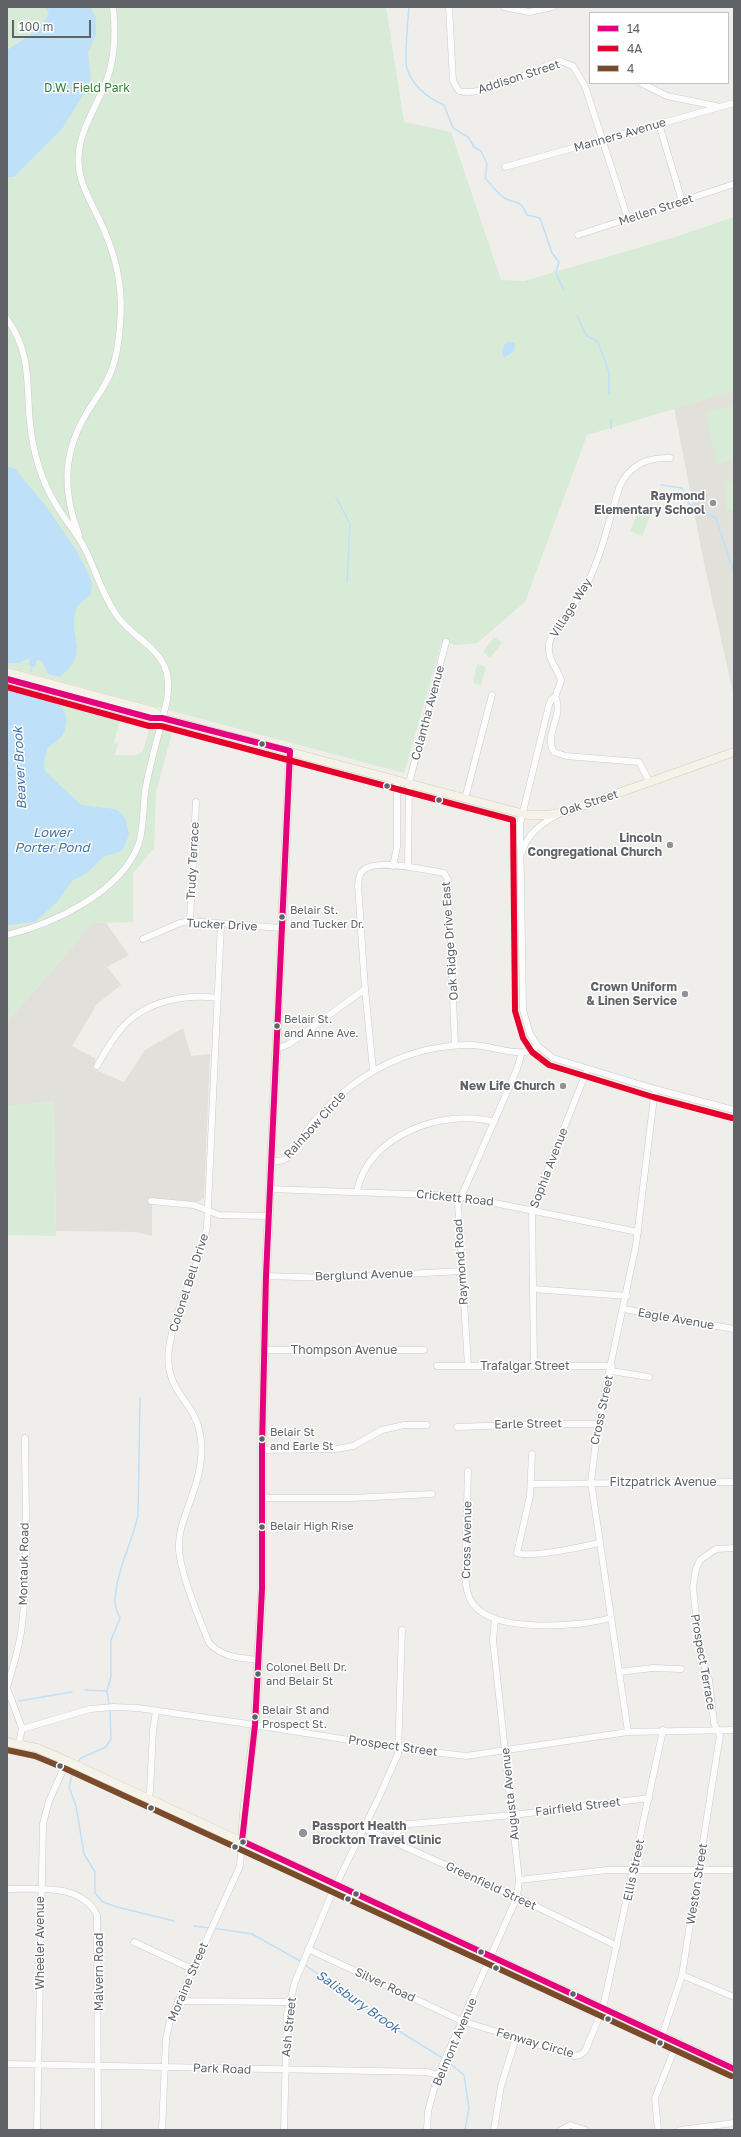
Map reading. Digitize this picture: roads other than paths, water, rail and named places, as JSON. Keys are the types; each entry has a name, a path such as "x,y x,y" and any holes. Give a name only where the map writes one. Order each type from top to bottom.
{"main road":[{"name":"Oak Street","path":"7,675 104,702 151,718 162,718 290,751 522,814 559,814 734,752"},
{"path":"242,1841 244,1812 255,1725 259,1660 262,1589 262,1450 268,1216 290,751"},
{"path":"7,1742 19,1743 37,1748 69,1761 734,2069"}],"street":[{"path":"82,544 69,505 68,465 74,442 81,424 103,389 112,368 118,346 120,306 114,259 104,230 82,185 78,159 83,134 105,86 112,62 115,34 113,7"},
{"name":"Addison Street","path":"449,7 454,81 459,91 471,92 521,77 552,63 566,62 577,71 585,86 628,219"},
{"path":"504,7 523,11 553,7"},
{"path":"643,84 667,96 719,106"},
{"name":"Manners Avenue","path":"505,167 734,103"},
{"path":"659,124 682,201"},
{"name":"Mellen Street","path":"578,235 734,184"},
{"path":"7,319 20,343 27,367 30,422 37,462 51,496 82,544 117,616 152,650 163,664 168,686 167,700 145,790 143,824 139,843 130,860 113,880 67,914 51,921 7,935"},
{"name":"Village Way","path":"650,783 639,762 566,756 554,752 550,742 558,701 555,697 561,681 551,661 550,641 579,598 594,571 620,485 629,471 640,464 656,458 670,458"},
{"name":"Colantha Avenue","path":"408,867 409,784 446,642"},
{"path":"465,799 492,695"},
{"path":"555,697 551,700 522,814 521,857 523,1010 530,1034 538,1046 553,1058 587,1070 734,1110"},
{"path":"393,866 396,847 397,780"},
{"name":"Trudy Terrace","path":"190,921 196,802"},
{"path":"521,857 526,842 534,831 559,814"},
{"path":"373,1070 365,989 358,885 359,875 365,869 373,865 408,867"},
{"name":"Oak Ridge Drive East","path":"408,867 444,873 448,880 455,1045"},
{"name":"Tucker Drive","path":"143,939 180,922 190,921 281,928"},
{"name":"Colonel Bell Drive","path":"221,924 208,1210 203,1246 176,1316 169,1350 169,1369 173,1384 198,1422 202,1456 200,1470 187,1509 179,1545 181,1562 209,1643 219,1652 229,1656 259,1660"},
{"path":"276,1049 289,1044 365,989"},
{"path":"97,1066 120,1029 141,1012 160,1003 182,997 218,998"},
{"name":"Rainbow Circle","path":"271,1162 284,1160 289,1157 304,1134 334,1100 373,1070 393,1059 420,1051 455,1045 491,1046 522,1052"},
{"path":"522,1052 530,1051 538,1046"},
{"name":"Raymond Road","path":"468,1366 458,1207 460,1196 517,1069 522,1052"},
{"name":"Sophia Avenue","path":"534,1366 532,1209 587,1070"},
{"name":"Cross Street","path":"628,1732 591,1482 598,1424 627,1296 638,1232 655,1089"},
{"path":"356,1191 360,1177 372,1160 405,1132 420,1125 452,1118 482,1118 494,1122"},
{"name":"Crickett Road","path":"269,1189 460,1196 532,1209 638,1232"},
{"path":"151,1201 194,1205 219,1215 268,1216"},
{"name":"Berglund Avenue","path":"266,1276 330,1278 462,1271"},
{"path":"533,1289 627,1296"},
{"name":"Eagle Avenue","path":"624,1309 731,1329"},
{"name":"Thompson Avenue","path":"264,1350 424,1350"},
{"name":"Trafalgar Street","path":"438,1366 611,1368 649,1377"},
{"name":"Earle Street","path":"457,1427 598,1424"},
{"path":"262,1450 336,1449 353,1446 382,1430 404,1425 427,1425"},
{"name":"Montauk Road","path":"7,1688 17,1656 22,1625 25,1570 26,1438"},
{"path":"532,1454 531,1484 517,1553 523,1555 540,1553 599,1543"},
{"name":"Cross Avenue","path":"468,1471 465,1576 467,1592 473,1605 495,1619 551,1626 610,1618"},
{"name":"Fitzpatrick Avenue","path":"531,1484 591,1482 734,1482"},
{"path":"262,1498 352,1498 432,1494"},
{"name":"Prospect Terrace","path":"716,1730 709,1680 698,1641 693,1587 696,1569 700,1560 716,1549 729,1547 734,1548"},
{"name":"Augusta Avenue","path":"492,1956 517,1898 519,1880 493,1640 495,1619"},
{"path":"399,1748 402,1630"},
{"path":"618,1672 653,1668 681,1669"},
{"path":"7,1688 22,1729 19,1743"},
{"name":"Prospect Street","path":"22,1729 76,1712 110,1707 156,1711 399,1748 466,1756 628,1732 663,1730 734,1730"},
{"path":"148,1798 150,1792 153,1730 156,1711"},
{"name":"Ellis Street","path":"603,2008 618,1946 663,1730"},
{"name":"Weston Street","path":"662,2036 682,1975 717,1759 720,1735 716,1730"},
{"name":"Ash Street","path":"284,2130 285,2071 289,2002 302,1962 379,1797 399,1748"},
{"name":"Wheeler Avenue","path":"37,2130 40,1889 43,1824 49,1801 69,1761"},
{"name":"Fairfield Street","path":"364,1828 513,1815 649,1798"},
{"path":"399,1844 396,1835 402,1825"},
{"name":"Greenfield Street","path":"364,1828 618,1946"},
{"name":"Moraine Street","path":"162,2130 166,2039 178,2001 240,1866 242,1841"},
{"path":"519,1880 607,1870 734,1870"},
{"name":"Malvern Road","path":"7,1889 40,1889 78,1894 85,1898 97,1915 99,2065 98,2130"},
{"path":"134,1942 192,1969"},
{"name":"Silver Road","path":"308,1949 462,2021"},
{"name":"Belmont Avenue","path":"427,2130 428,2112 438,2075 492,1956"},
{"path":"682,1975 734,1997"},
{"path":"178,2001 289,2002"},
{"name":"Fenway Circle","path":"462,2021 574,2056 580,2055 585,2051 603,2008"},
{"path":"494,2130 501,2086 516,2038"},
{"path":"658,2130 655,2098 677,2043"},
{"name":"Park Road","path":"7,2064 99,2065 285,2071 427,2072 438,2075"},
{"path":"680,2130 734,2123"},
{"path":"561,2130 570,2125 585,2130"}],"water":[{"path":"45,7 90,7 96,18 96,35 88,52 91,82 62,129 14,177 7,177 7,50 38,30 49,14"},
{"path":"510,341 515,343 514,351 504,358 502,353 504,345"},
{"path":"7,466 15,469 45,505 76,550 92,584 91,594 76,609 74,629 77,653 74,661 60,677 48,674 42,661 37,660 35,667 29,665 30,658 19,663 7,663"},
{"name":"Lower Porter Pond","path":"14,688 42,695 60,705 65,712 67,721 64,732 61,737 47,749 44,764 45,771 81,805 115,809 121,813 126,820 129,835 123,849 119,852 103,857 88,872 72,881 59,900 35,922 7,925 7,690"}],"waterway":[{"path":"409,7 406,38 406,64 413,81 432,99 444,105 453,128 468,137 474,147 481,151 487,164 485,178 497,192 506,199 517,202 521,205 527,215 540,218 552,253 559,262 556,272 563,289"},
{"path":"577,316 586,335 598,342 609,372 609,394"},
{"path":"611,419 611,429"},
{"path":"661,485 682,488 689,504 716,518 734,573"},
{"path":"336,497 350,524 347,582"},
{"name":"Beaver Brook","path":"31,672 32,666"},
{"path":"107,1691 111,1677 111,1640 120,1618 115,1605 116,1592 121,1570 138,1515 140,1398"},
{"name":"Salisbury Brook","path":"85,1690 107,1691 109,1705"},
{"name":"Salisbury Brook","path":"19,1701 72,1692"},
{"name":"Salisbury Brook","path":"77,1763 81,1758 106,1747 111,1739 110,1709"},
{"name":"Salisbury Brook","path":"74,1768 69,1787 76,1806 84,1854 95,1872 95,1893 103,1902 117,1907 174,1921"},
{"name":"Salisbury Brook","path":"194,1926 210,1928"},
{"name":"Salisbury Brook","path":"213,1928 252,1934 302,1962"},
{"name":"Salisbury Brook","path":"305,1965 386,2023 444,2059"},
{"name":"Salisbury Brook","path":"447,2061 464,2075 469,2108 465,2130"}],"place":[{"name":"Raymond Elementary School","path":"713,503"},
{"name":"Lincoln Congregational Church","path":"670,845"},
{"name":"Belair St. and Tucker Dr.","path":"282,917"},
{"name":"Crown Uniform & Linen Service","path":"685,994"},
{"name":"Belair St. and Anne Ave.","path":"277,1026"},
{"name":"New Life Church","path":"563,1086"},
{"name":"Belair St and Earle St","path":"262,1439"},
{"name":"Belair High Rise","path":"262,1527"},
{"name":"Colonel Bell Dr. and Belair St","path":"258,1674"},
{"name":"Belair St and Prospect St.","path":"255,1717"},
{"name":"Passport Health Brockton Travel Clinic","path":"303,1833"}],"park label":[{"name":"D.W. Field Park","path":"87,88"}]}
